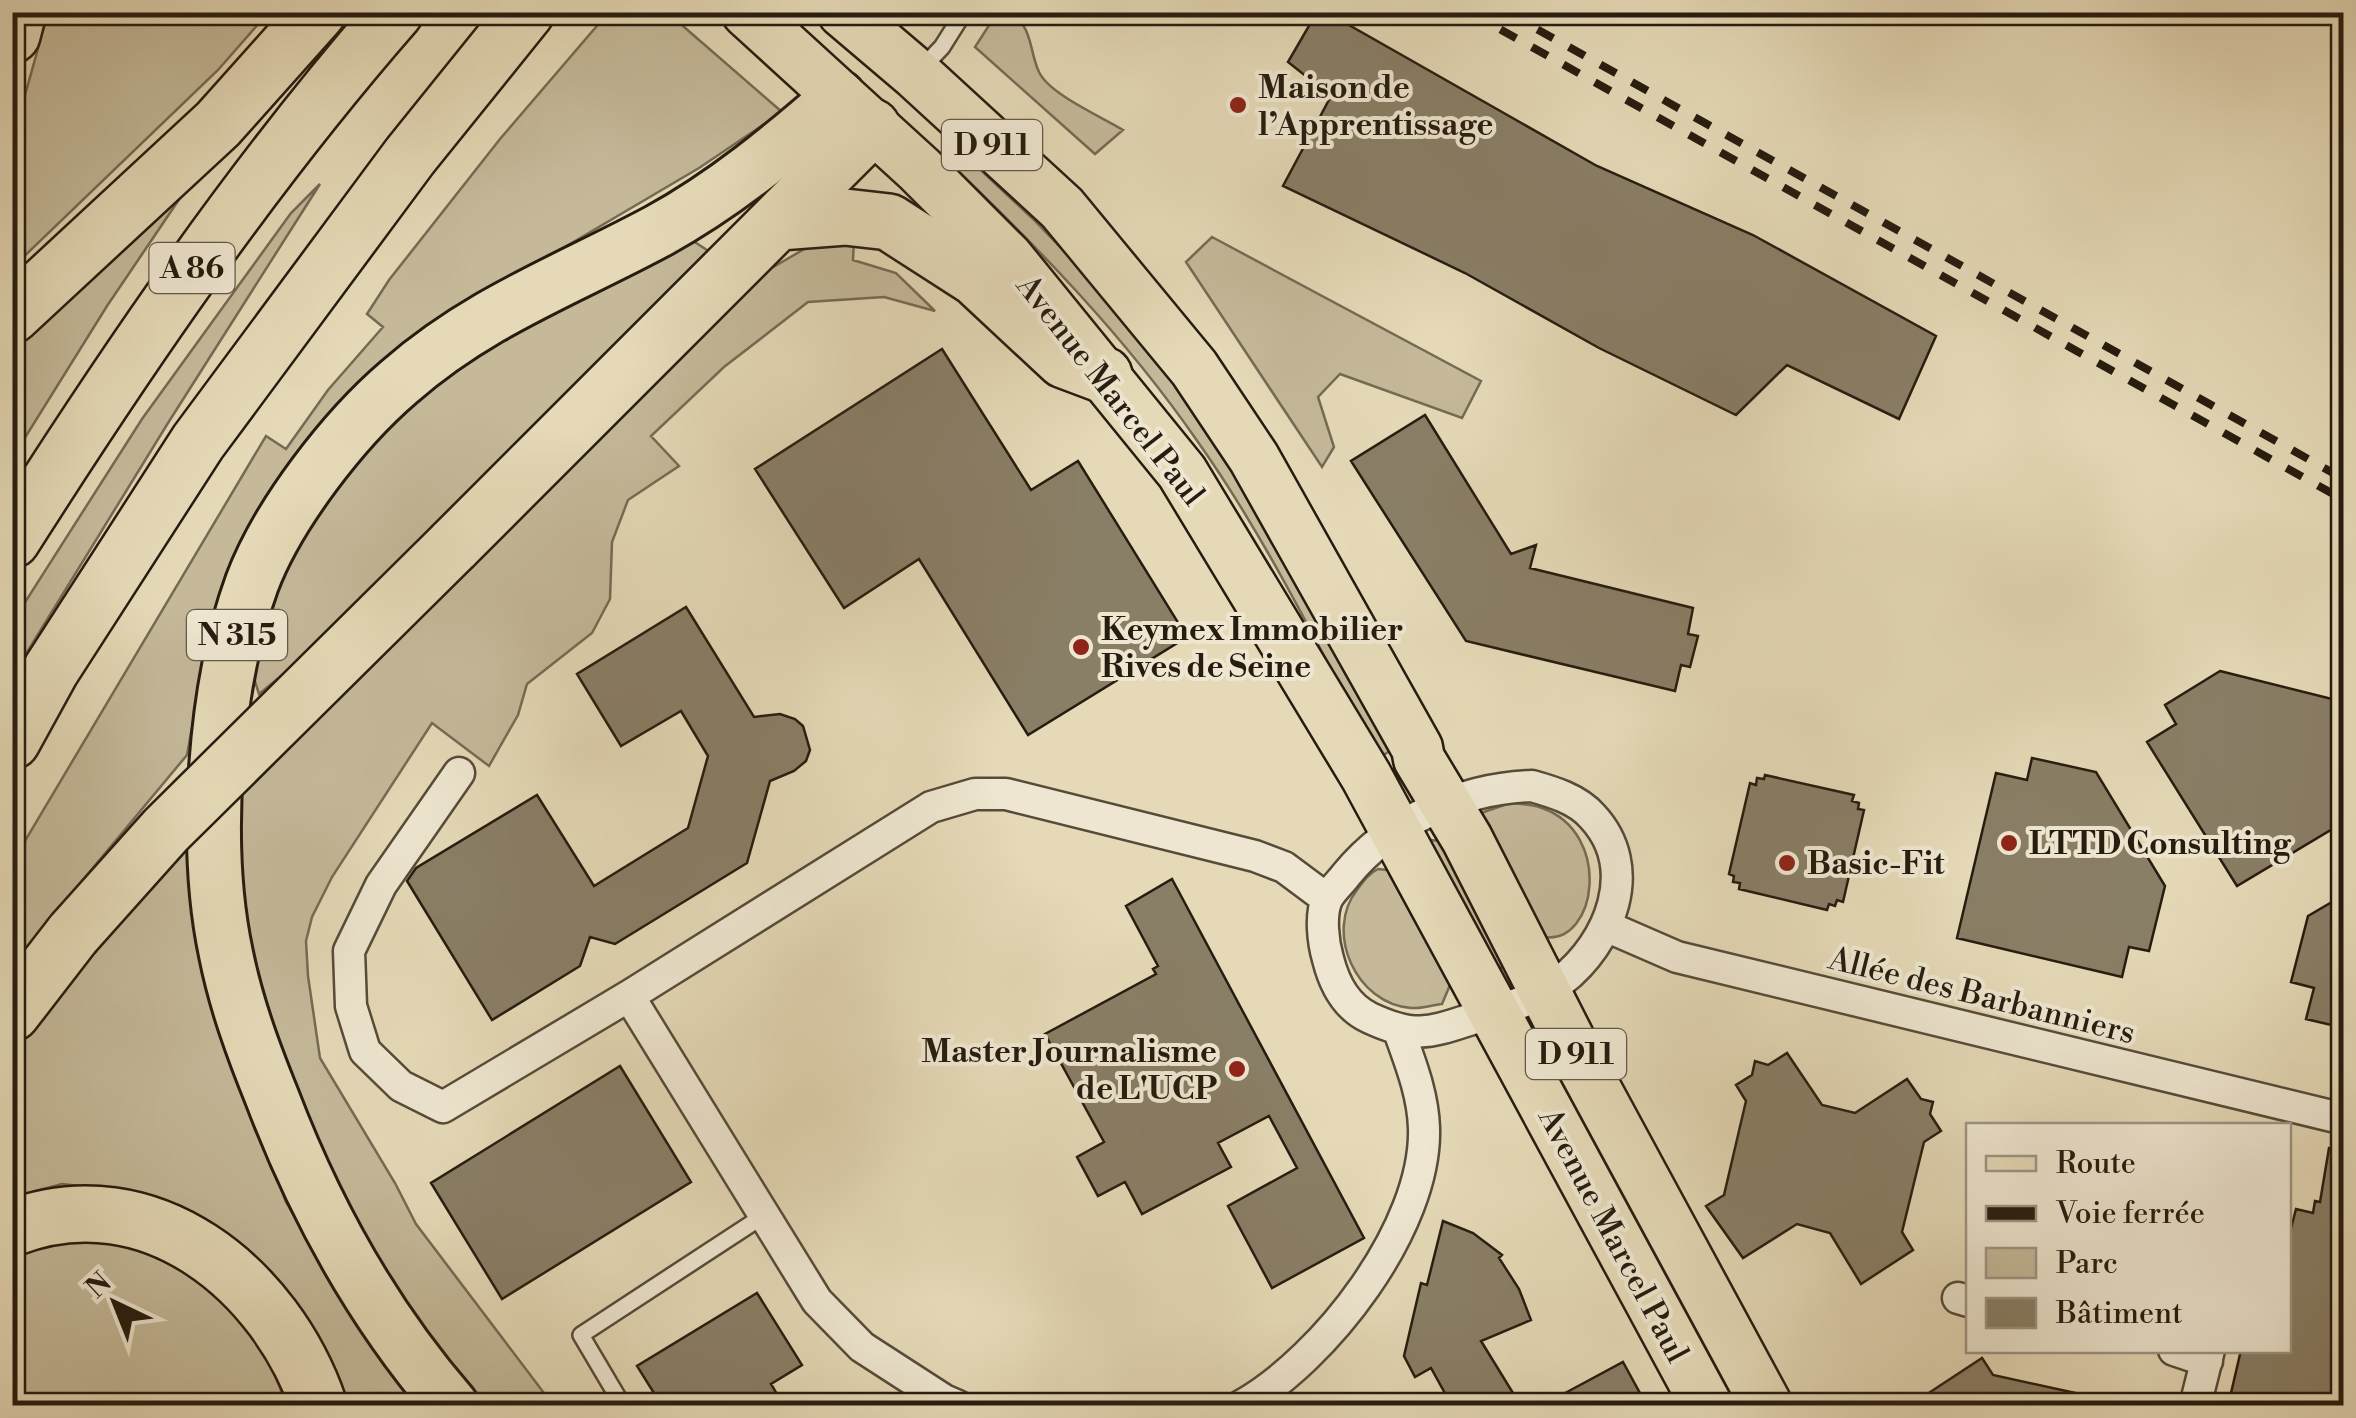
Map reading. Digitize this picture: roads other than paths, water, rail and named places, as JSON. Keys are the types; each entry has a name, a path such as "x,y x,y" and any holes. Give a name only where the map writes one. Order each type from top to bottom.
{"highway":[{"path":"12,34 18,12"},
{"path":"12,315 218,124 318,12"},
{"name":"A 86","path":"12,540 216,234 328,88 395,12"},
{"path":"12,741 51,670 198,442 410,156 526,12"},
{"path":"12,1013 73,934 166,830 779,222 856,112"},
{"name":"N 315","path":"452,1406 375,1306 320,1212 245,1029 225,952 215,867 223,710 235,640 253,580 279,530 330,458 398,382 504,307 656,232 856,112"},
{"path":"707,203 779,222 846,217 889,222 976,278 1064,360 1104,375"},
{"path":"12,1228 81,1215 119,1215 163,1228 212,1257 250,1289 306,1367 319,1406"}],"main road":[{"name":"Avenue Marcel Paul","path":"747,12 1008,258 1182,472 1396,831 1707,1406"},
{"name":"Avenue Marcel Paul","path":"843,12 1062,208 1194,368 1254,458 1467,839 1544,992 1768,1406"},
{"path":"856,112 901,62"}],"street":[{"path":"459,772 381,885 349,950 351,1006 365,1052 400,1086 443,1107 931,807 975,794 1006,794 1255,856 1284,867 1327,899"},
{"path":"1532,786 1563,795 1592,816 1611,846 1618,888 1608,926 1588,956 1544,992 1429,1032 1399,1032 1356,1012 1333,981 1323,942 1327,899 1355,864 1396,831 1446,804 1502,787 1532,786"},
{"name":"Allée des Barbanniers","path":"1608,926 1677,958 2263,1113 2344,1118"},
{"path":"628,996 817,1301 862,1348 958,1406"},
{"path":"1242,1406 1290,1372 1322,1340 1388,1254 1413,1199 1424,1129 1416,1078 1399,1032"},
{"path":"2195,1406 2208,1356"}],"lane":[{"path":"901,62 942,48 964,12"},
{"path":"623,1406 580,1335 766,1214"}],"railway":[{"path":"1469,12 2344,500"},
{"path":"1506,12 2344,479"}],"place":[{"name":"Maison de l’Apprentissage","path":"1238,105"},
{"name":"Keymex Immobilier Rives de Seine","path":"1081,647"},
{"name":"LTTD Consulting","path":"2009,843"},
{"name":"Basic-Fit","path":"1787,863"},
{"name":"Master Journalisme de L'UCP","path":"1237,1069"}]}
